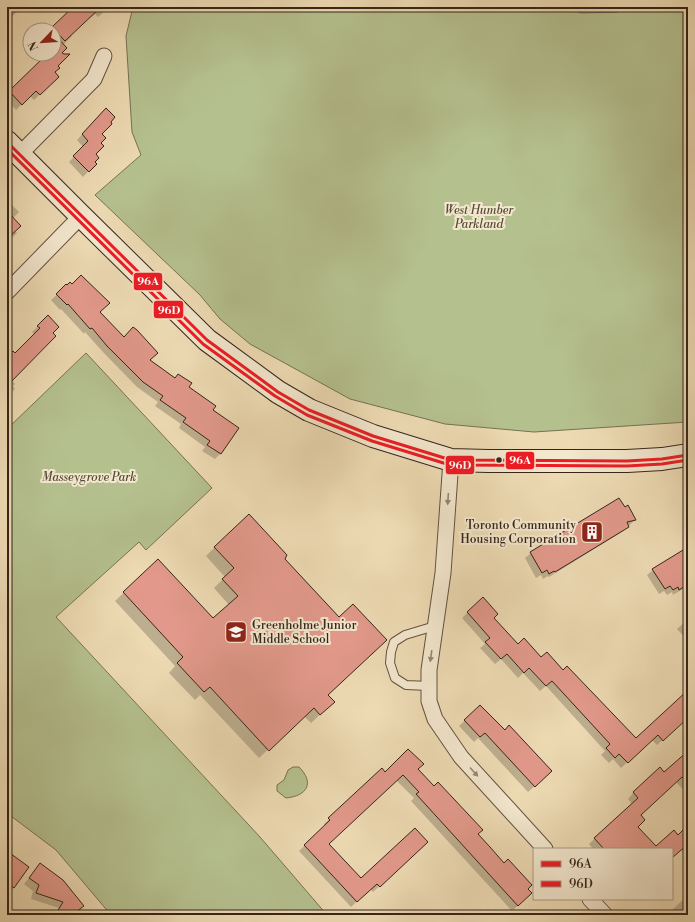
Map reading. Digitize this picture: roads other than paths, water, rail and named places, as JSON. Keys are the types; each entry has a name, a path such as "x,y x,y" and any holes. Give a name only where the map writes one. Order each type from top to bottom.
{"street":[{"path":"104,56 94,79 13,148 207,340 278,392 309,410 373,436 451,460 627,461 662,459 688,455"},
{"path":"7,292 81,216"},
{"path":"451,460 443,573 429,670 429,701 435,719 461,757 544,848"},
{"path":"591,900 605,915"}],"lane":[{"path":"429,686 406,685 395,678 390,663 391,652 394,642 404,635 435,626"}],"water":[{"path":"564,7 629,7 618,12 581,13"}],"place":[{"name":"Toronto Community Housing Corporation","path":"592,532"},
{"name":"Greenholme Junior Middle School","path":"236,632"}],"park label":[{"name":"West Humber Parkland","path":"479,217"},
{"name":"Masseygrove Park","path":"89,477"}]}
